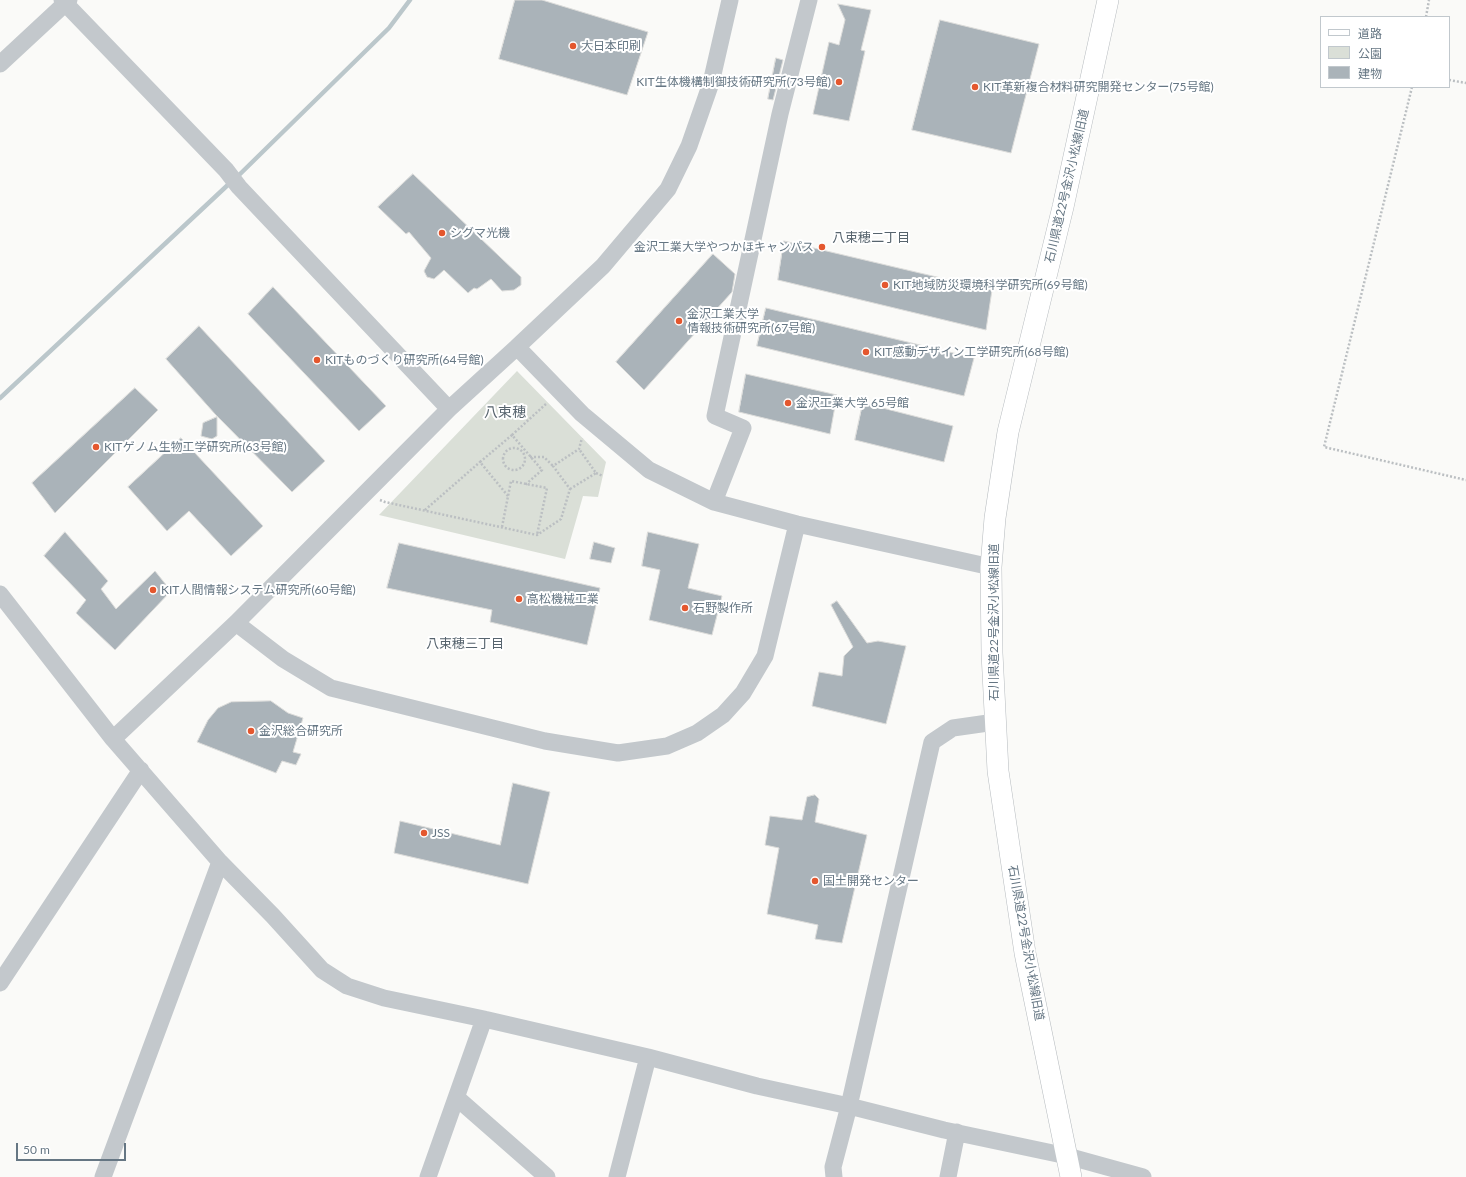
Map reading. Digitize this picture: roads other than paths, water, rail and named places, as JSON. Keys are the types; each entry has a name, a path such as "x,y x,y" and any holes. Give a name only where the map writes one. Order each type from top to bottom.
{"main road":[{"name":"石川県道22号金沢小松線旧道","path":"1071,1177 1025,953 998,771 992,653 991,568 995,518 1008,432 1063,207 1108,0"}],"street":[{"path":"113,739 236,622 449,409 603,266 668,188 689,146 711,83 730,0"},
{"path":"714,502 743,428 715,416 780,114 809,0"},
{"path":"0,64 66,1 449,409"},
{"path":"517,347 582,414 649,470 714,502 797,524 991,568"},
{"path":"236,622 283,659 331,688 545,741 618,753 667,746 697,733 724,714 743,693 765,656 797,524"},
{"path":"0,594 113,739 220,862 273,916 322,970 347,986 384,998 484,1019 648,1057 757,1086 1067,1156 1143,1177"},
{"path":"830,1174 849,1106 932,742 952,728 995,722"},
{"path":"0,983 141,770"},
{"path":"103,1177 220,862"},
{"path":"428,1177 484,1019"},
{"path":"618,1177 648,1057"},
{"path":"456,1098 547,1177"},
{"path":"948,1177 957,1132"}],"waterway":[{"path":"237,177 389,28 410,0"},
{"path":"0,398 231,182"}],"place":[{"name":"大日本印刷","path":"573,46"},
{"name":"KIT生体機構制御技術研究所(73号館)","path":"839,82"},
{"name":"KIT革新複合材料研究開発センター(75号館)","path":"975,87"},
{"name":"シグマ光機","path":"442,233"},
{"name":"金沢工業大学やつかほキャンパス","path":"822,247"},
{"name":"KIT地域防災環境科学研究所(69号館)","path":"885,285"},
{"name":"金沢工業大学 情報技術研究所(67号館)","path":"679,321"},
{"name":"KIT感動デザイン工学研究所(68号館)","path":"866,352"},
{"name":"KITものづくり研究所(64号館)","path":"317,360"},
{"name":"金沢工業大学 65号館","path":"788,403"},
{"name":"KITゲノム生物工学研究所(63号館)","path":"96,447"},
{"name":"KIT人間情報システム研究所(60号館)","path":"153,590"},
{"name":"高松機械工業","path":"519,599"},
{"name":"石野製作所","path":"685,608"},
{"name":"金沢総合研究所","path":"251,731"},
{"name":"JSS","path":"424,833"},
{"name":"国土開発センター","path":"815,881"}],"district":[{"name":"八束穂二丁目","path":"871,238"},
{"name":"八束穂","path":"505,412"},
{"name":"八束穂三丁目","path":"465,644"}]}
